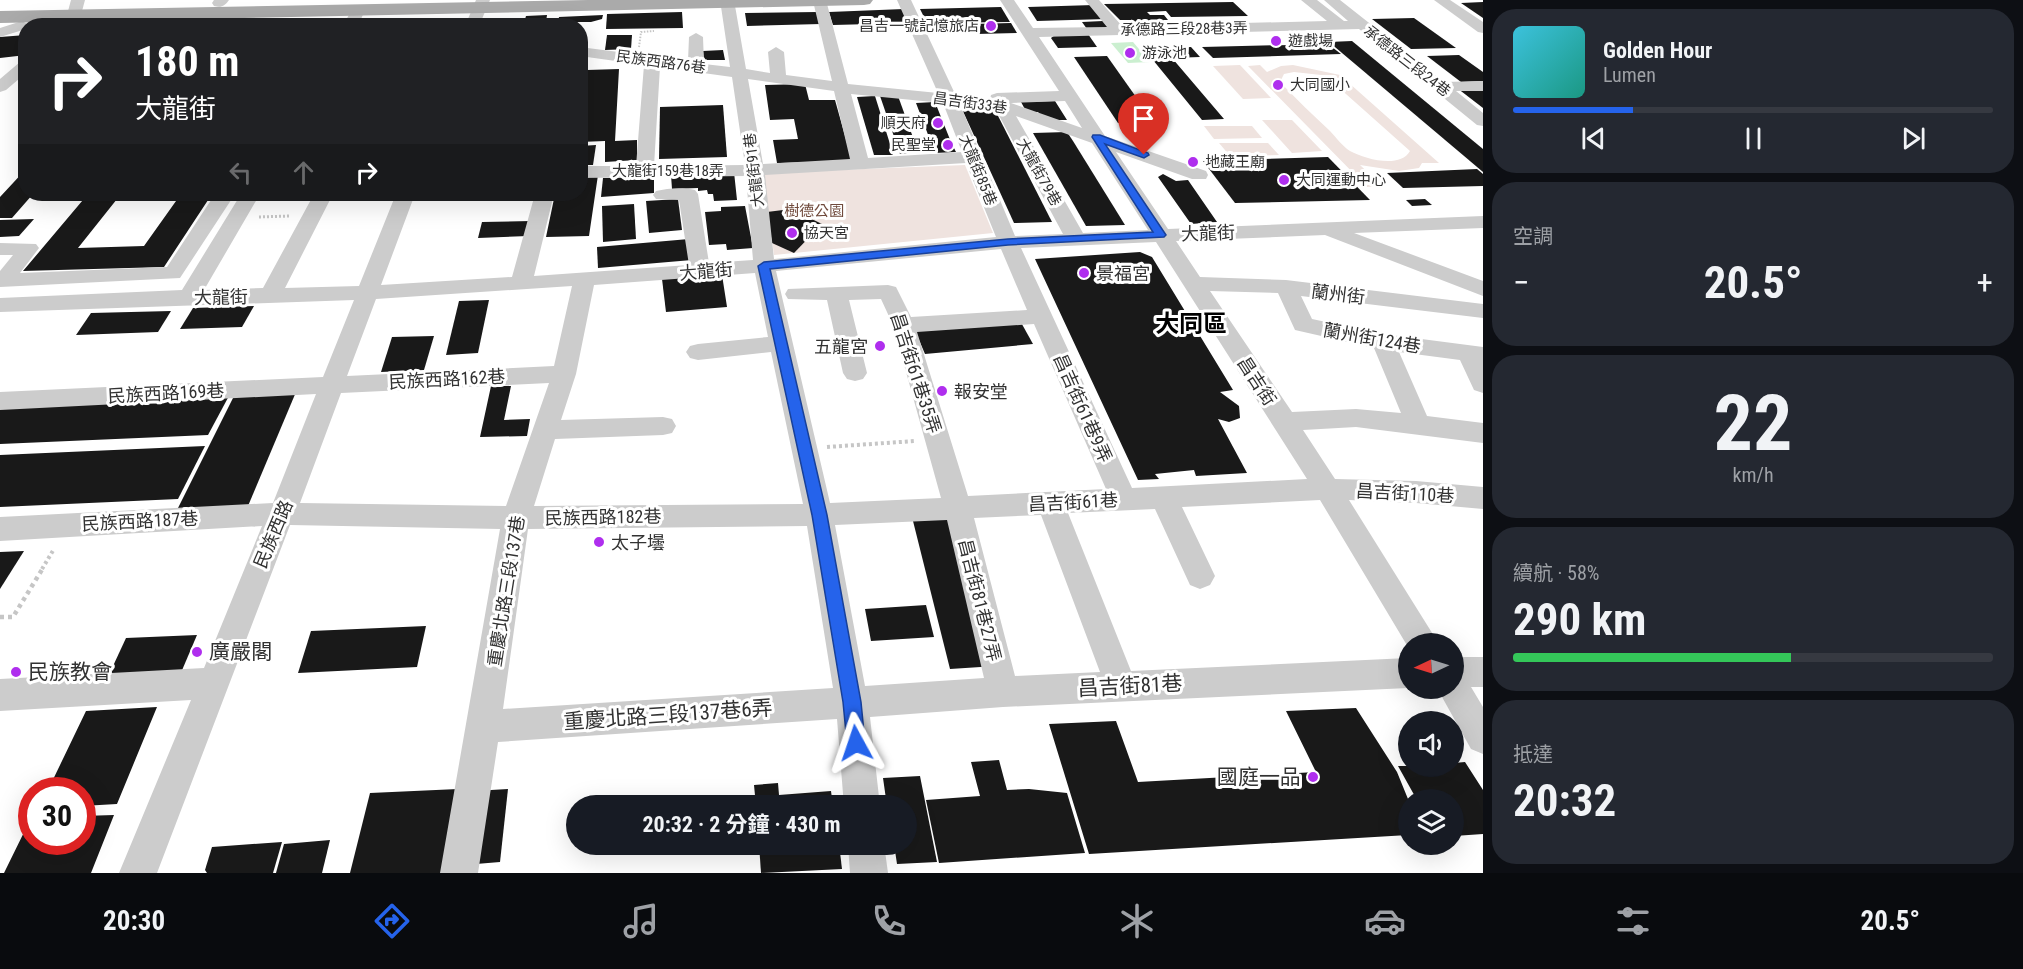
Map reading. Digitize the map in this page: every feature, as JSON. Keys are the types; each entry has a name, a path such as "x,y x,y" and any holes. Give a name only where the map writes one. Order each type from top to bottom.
{"main road":[{"path":"155,11 220,1 308,0"},
{"path":"354,18 481,4 864,0"},
{"path":"0,6 75,11 155,11 222,18"},
{"path":"0,17 75,11"}],"street":[{"name":"大龍街85巷","path":"904,0 949,99 1008,242"},
{"name":"昌吉街","path":"1007,0 1285,422 1417,633"},
{"path":"1092,0 1118,31"},
{"path":"1308,0 1340,25"},
{"name":"承德路三段24巷","path":"1330,0 1483,121"},
{"path":"1441,0 1483,29"},
{"name":"大龍街91巷","path":"728,1 755,170 764,266 819,515 852,702 861,795"},
{"path":"820,1 860,163"},
{"path":"475,18 481,4"},
{"name":"承德路三段28巷3弄","path":"1028,33 1361,25"},
{"path":"0,33 18,26"},
{"path":"696,37 696,66"},
{"name":"民族西路76巷","path":"588,52 778,78"},
{"path":"776,52 778,78"},
{"path":"645,60 645,171"},
{"path":"0,87 18,72"},
{"name":"昌吉街33巷","path":"778,78 949,99 964,105 1002,105 1199,175"},
{"path":"1440,87 1483,86"},
{"path":"949,99 1069,96"},
{"name":"大龍街79巷","path":"1002,105 1076,239"},
{"name":"大龍街159巷18弄","path":"588,172 755,170 973,157"},
{"path":"663,195 688,194 700,271"},
{"path":"0,249 29,248 3,281 173,273 220,201"},
{"path":"189,297 246,201"},
{"path":"270,296 319,201"},
{"name":"民族西路","path":"138,873 156,833 280,514 289,497 402,201"},
{"path":"521,284 542,201"},
{"path":"1474,223 1483,240"},
{"name":"大龍街","path":"0,305 189,297 367,293 764,266 1008,242 1474,223"},
{"path":"1323,229 1483,289"},
{"name":"昌吉街61巷9弄","path":"1008,242 1124,499"},
{"name":"重慶北路三段137巷","path":"459,873 516,518 564,374 584,280"},
{"name":"蘭州街","path":"1193,284 1286,287 1483,311"},
{"name":"蘭州街124巷","path":"1286,287 1303,325 1383,342 1476,354"},
{"name":"昌吉街61巷35弄","path":"796,294 888,292 903,325 958,508"},
{"path":"836,293 855,373"},
{"path":"903,325 1041,316"},
{"path":"1383,342 1418,424"},
{"path":"698,352 781,343"},
{"path":"1476,354 1483,384"},
{"name":"民族西路162巷","path":"331,385 564,374"},
{"name":"民族西路169巷","path":"0,401 331,385"},
{"path":"1285,422 1356,418 1483,434"},
{"path":"545,430 663,426"},
{"name":"昌吉街61巷","path":"819,515 1327,489"},
{"name":"昌吉街110巷","path":"1327,489 1416,492 1483,498"},
{"path":"1163,497 1200,576"},
{"path":"1050,503 1121,686"},
{"name":"昌吉街81巷27弄","path":"958,508 1003,692"},
{"name":"民族西路182巷","path":"280,514 516,518 819,515"},
{"name":"民族西路187巷","path":"0,529 280,514"},
{"path":"1464,672 1483,672"},
{"name":"昌吉街81巷","path":"852,702 1003,692 1398,673"},
{"path":"0,695 214,683"},
{"path":"1460,699 1483,737"},
{"name":"重慶北路三段137巷6弄","path":"484,727 852,702"},
{"path":"867,855 869,873"}],"path":[{"path":"645,60 640,32 654,31"},
{"path":"236,217 312,215"},
{"path":"804,448 937,439"},
{"path":"0,617 13,617 68,525"}],"green space":[{"path":"1240,65 1271,98 1243,99 1213,66"},
{"path":"1260,65 1267,72 1281,66 1293,65 1340,75 1439,163 1422,163 1419,168 1399,171 1360,165 1382,186 1367,187 1248,66","holes":["1294,72 1328,78 1410,151 1399,160 1391,161 1364,157 1350,151 1280,82 1284,74"]},
{"path":"1262,120 1292,120 1322,151 1292,153"},
{"path":"1204,126 1252,126 1262,138 1214,139"},
{"path":"1219,143 1268,143 1279,155 1230,156"},
{"name":"樹德公園","path":"965,165 993,233 774,255 763,173"}],"shaded area":[{"name":"游泳池","path":"1133,42 1150,62 1128,63 1111,43"}],"building":[{"path":"1233,2 1248,16 1171,17 1166,11 1147,12 1150,15 1164,15 1168,20 1163,20 1165,23 1129,23 1126,20 1120,20 1104,4"},
{"path":"1483,2 1483,18 1461,3"},
{"path":"1094,5 1106,19 1037,21 1028,7"},
{"path":"1001,7 1010,22 927,23 920,9"},
{"path":"904,9 910,23 833,25 829,12"},
{"path":"682,12 683,28 606,29 607,14"},
{"path":"817,12 821,24 747,26 745,13"},
{"path":"547,15 547,18 525,18 526,16"},
{"path":"603,15 602,19 591,22 588,22 588,18 559,17"},
{"path":"1414,18 1456,48 1411,49 1372,19"},
{"path":"1103,21 1109,29 1087,29 1082,22"},
{"path":"1011,23 1017,33 976,34 971,24"},
{"path":"1088,34 1097,47 1058,48 1051,38 1055,35"},
{"path":"607,35 632,35 631,49 605,50"},
{"path":"18,36 18,56 0,58 0,37"},
{"path":"1352,41 1483,149 1483,172 1329,42"},
{"path":"1328,44 1341,54 1213,58 1202,47"},
{"path":"1191,47 1200,57 1172,58 1224,119 1202,120 1144,49"},
{"path":"723,50 725,60 704,60 703,51"},
{"path":"1459,55 1483,72 1483,81 1461,82 1427,56"},
{"path":"1107,56 1153,121 1118,123 1074,57"},
{"path":"619,69 615,141 637,140 637,160 605,162 605,141 588,142 588,70"},
{"path":"805,84 809,100 835,100 852,161 777,163 773,140 798,139 794,119 770,120 765,85"},
{"path":"1457,88 1483,88 1483,108"},
{"path":"875,96 893,155 874,155 857,97"},
{"path":"880,96 898,96 919,154 900,154"},
{"path":"1055,101 1067,120 1041,117 1038,112 1027,113 1021,102"},
{"path":"935,102 956,152 935,153 916,103"},
{"path":"723,105 727,157 659,159 660,107"},
{"path":"993,106 1052,222 1014,223 961,107"},
{"path":"1067,132 1125,225 1086,226 1033,133"},
{"path":"596,145 593,165 588,165 588,146"},
{"name":"大同運動中心","path":"1328,157 1370,200 1235,203 1203,161"},
{"path":"1477,169 1483,174 1483,186 1403,188 1387,173"},
{"path":"734,172 737,200 714,201 713,194 708,194 707,190 698,191 698,188 672,189 671,175"},
{"path":"1163,174 1176,181 1188,180 1217,222 1191,224 1158,177"},
{"path":"588,175 598,175 589,236 546,237 554,201 588,201"},
{"path":"654,177 654,193 601,197 603,178"},
{"path":"18,178 18,201 27,201 12,218 0,218 0,197"},
{"path":"678,199 682,230 649,233 646,201"},
{"path":"1425,199 1432,205 1412,206 1406,200"},
{"path":"82,201 115,201 78,248 144,246 176,201 207,201 164,267 23,271"},
{"path":"634,204 636,239 603,242 602,206"},
{"path":"745,206 753,248 727,250 726,244 709,245 705,212 721,211 721,207"},
{"name":"協天宮","path":"791,209 822,224 794,253 772,243 767,212"},
{"path":"34,219 19,236 0,237 0,220"},
{"path":"531,221 528,236 478,238 482,222"},
{"path":"689,239 692,260 598,268 597,247"},
{"path":"1140,252 1152,257 1233,390 1220,392 1239,406 1240,418 1229,422 1218,419 1247,473 1196,476 1194,470 1155,474 1159,479 1138,480 1035,259"},
{"path":"722,275 727,307 666,312 662,279"},
{"path":"489,300 478,353 446,355 459,301"},
{"path":"254,306 242,327 180,329 193,308"},
{"path":"171,311 158,332 76,335 91,313"},
{"path":"1018,317 1033,344 925,354 913,326"},
{"path":"434,336 424,370 381,372 392,337"},
{"path":"491,386 511,386 504,420 530,419 527,436 480,437"},
{"path":"296,392 248,506 178,508 235,394"},
{"path":"230,394 208,435 0,444 0,403"},
{"path":"205,446 178,499 0,507 0,455"},
{"path":"953,518 996,666 950,669 913,521"},
{"path":"24,551 0,589 0,552"},
{"path":"926,605 934,637 871,641 865,609"},
{"path":"426,626 417,667 298,673 311,631"},
{"path":"197,635 180,675 107,679 126,638"},
{"path":"157,707 117,804 96,805 96,777 54,777 86,711"},
{"name":"國庭一品","path":"1356,708 1397,772 1404,789 1398,789 1398,836 1089,854 1049,724 1116,721 1138,782 1316,772 1286,711"},
{"path":"999,760 1007,790 1029,789 1067,793 1085,853 939,863 926,800 980,796 971,762"},
{"path":"1464,762 1483,790 1483,834 1464,835 1464,789 1411,789 1404,777 1464,777"},
{"path":"920,776 937,862 897,864 896,855 917,855 917,795 885,795 883,778"},
{"path":"778,783 779,795 755,795 754,785"},
{"path":"458,789 442,873 350,873 370,793"},
{"path":"508,789 500,862 464,865 474,791"},
{"path":"831,791 832,795 779,795"},
{"path":"114,815 91,873 4,873 18,844 18,855 96,855 96,816"},
{"path":"330,840 322,873 276,873 284,844"},
{"path":"282,842 273,873 207,873 205,870 212,847"},
{"path":"760,855 840,855 842,869 761,873"}],"place":[{"name":"昌吉一號記憶旅店","path":"991,26"},
{"name":"遊戲場","path":"1276,41"},
{"name":"游泳池","path":"1130,53"},
{"name":"大同國小","path":"1278,85"},
{"name":"順天府","path":"938,123"},
{"name":"民聖堂","path":"948,145"},
{"name":"地藏王廟","path":"1193,162"},
{"name":"大同運動中心","path":"1284,180"},
{"name":"協天宮","path":"792,233"},
{"name":"景福宮","path":"1084,273"},
{"name":"五龍宮","path":"880,346"},
{"name":"報安堂","path":"942,391"},
{"name":"太子壜","path":"599,542"},
{"name":"廣嚴閣","path":"197,652"},
{"name":"民族教會","path":"16,672"},
{"name":"國庭一品","path":"1313,777"}],"district":[{"name":"大同區","path":"1191,324"}],"route":[{"path":"856,743 852,702 819,515 764,266 1008,242 1160,235 1096,137 1144,155"}]}
